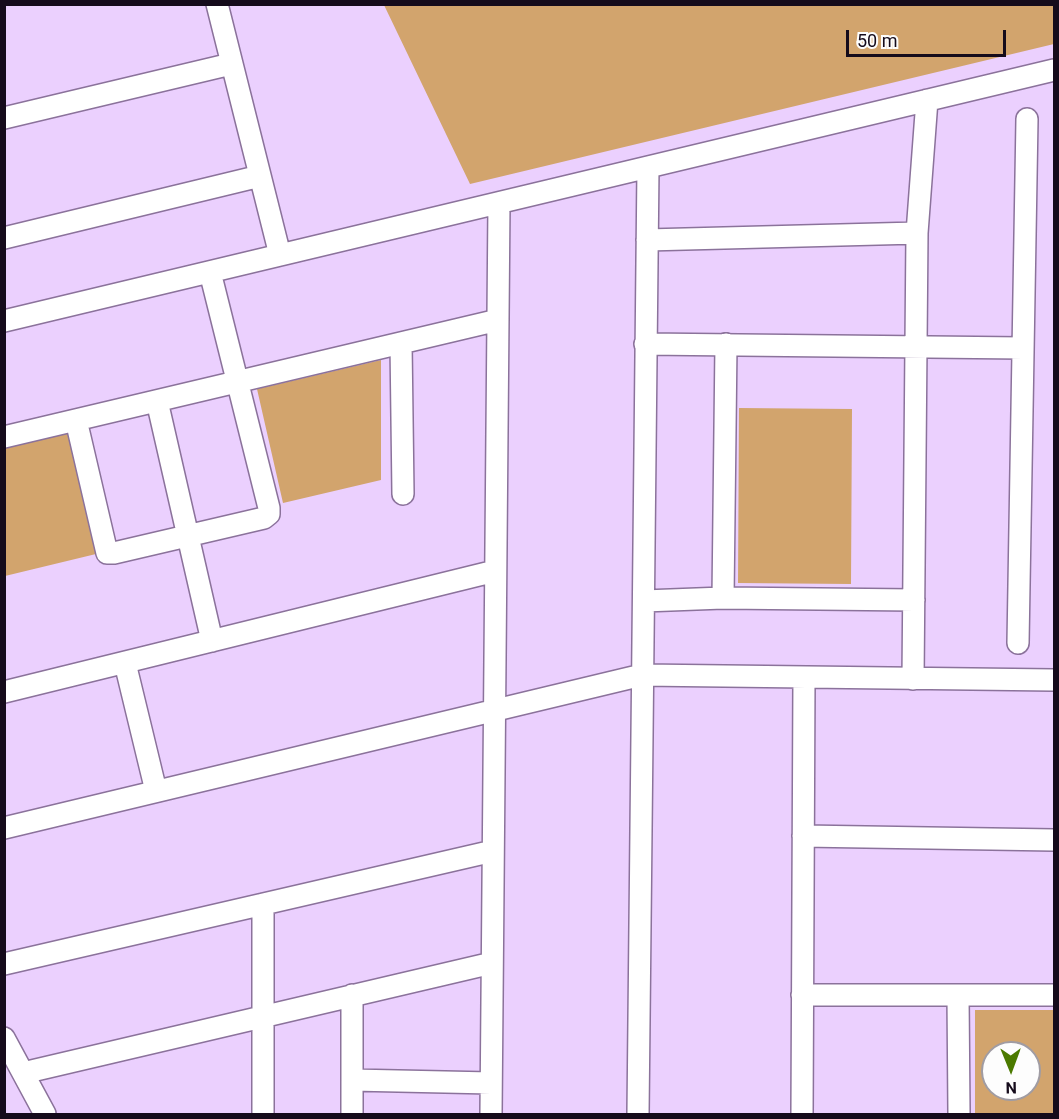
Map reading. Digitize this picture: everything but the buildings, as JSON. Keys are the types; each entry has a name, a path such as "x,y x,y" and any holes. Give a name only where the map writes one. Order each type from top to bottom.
{"street":[{"path":"217,4 280,255"},
{"path":"4,118 231,64"},
{"path":"4,321 1054,70"},
{"path":"913,679 917,233 927,100"},
{"path":"1018,643 1027,119"},
{"path":"638,1114 648,167"},
{"path":"4,238 260,176"},
{"path":"490,1114 499,203"},
{"path":"647,240 917,233"},
{"path":"76,420 107,553 264,518 269,514 210,272"},
{"path":"4,437 498,320"},
{"path":"400,343 403,494"},
{"path":"645,344 1023,348"},
{"path":"723,598 726,344"},
{"path":"157,401 212,641"},
{"path":"4,692 495,571"},
{"path":"644,601 723,598 914,600"},
{"path":"125,663 156,791"},
{"path":"4,828 642,675 1054,680"},
{"path":"802,1114 804,677"},
{"path":"803,836 1054,840"},
{"path":"4,964 493,850"},
{"path":"263,904 263,1114"},
{"path":"23,1073 492,963"},
{"path":"958,995 959,1114"},
{"path":"802,996 1054,995"},
{"path":"352,996 352,1114"},
{"path":"4,1038 45,1114"},
{"path":"352,1080 491,1083"}],"shaded area":[{"path":"384,5 1054,5 1054,44 470,184"},
{"path":"381,360 381,480 283,503 257,389"},
{"path":"739,408 852,409 851,584 738,583"},
{"path":"70,432 96,554 5,576 4,448"},
{"path":"975,1010 1054,1010 1054,1114 975,1114"}]}
